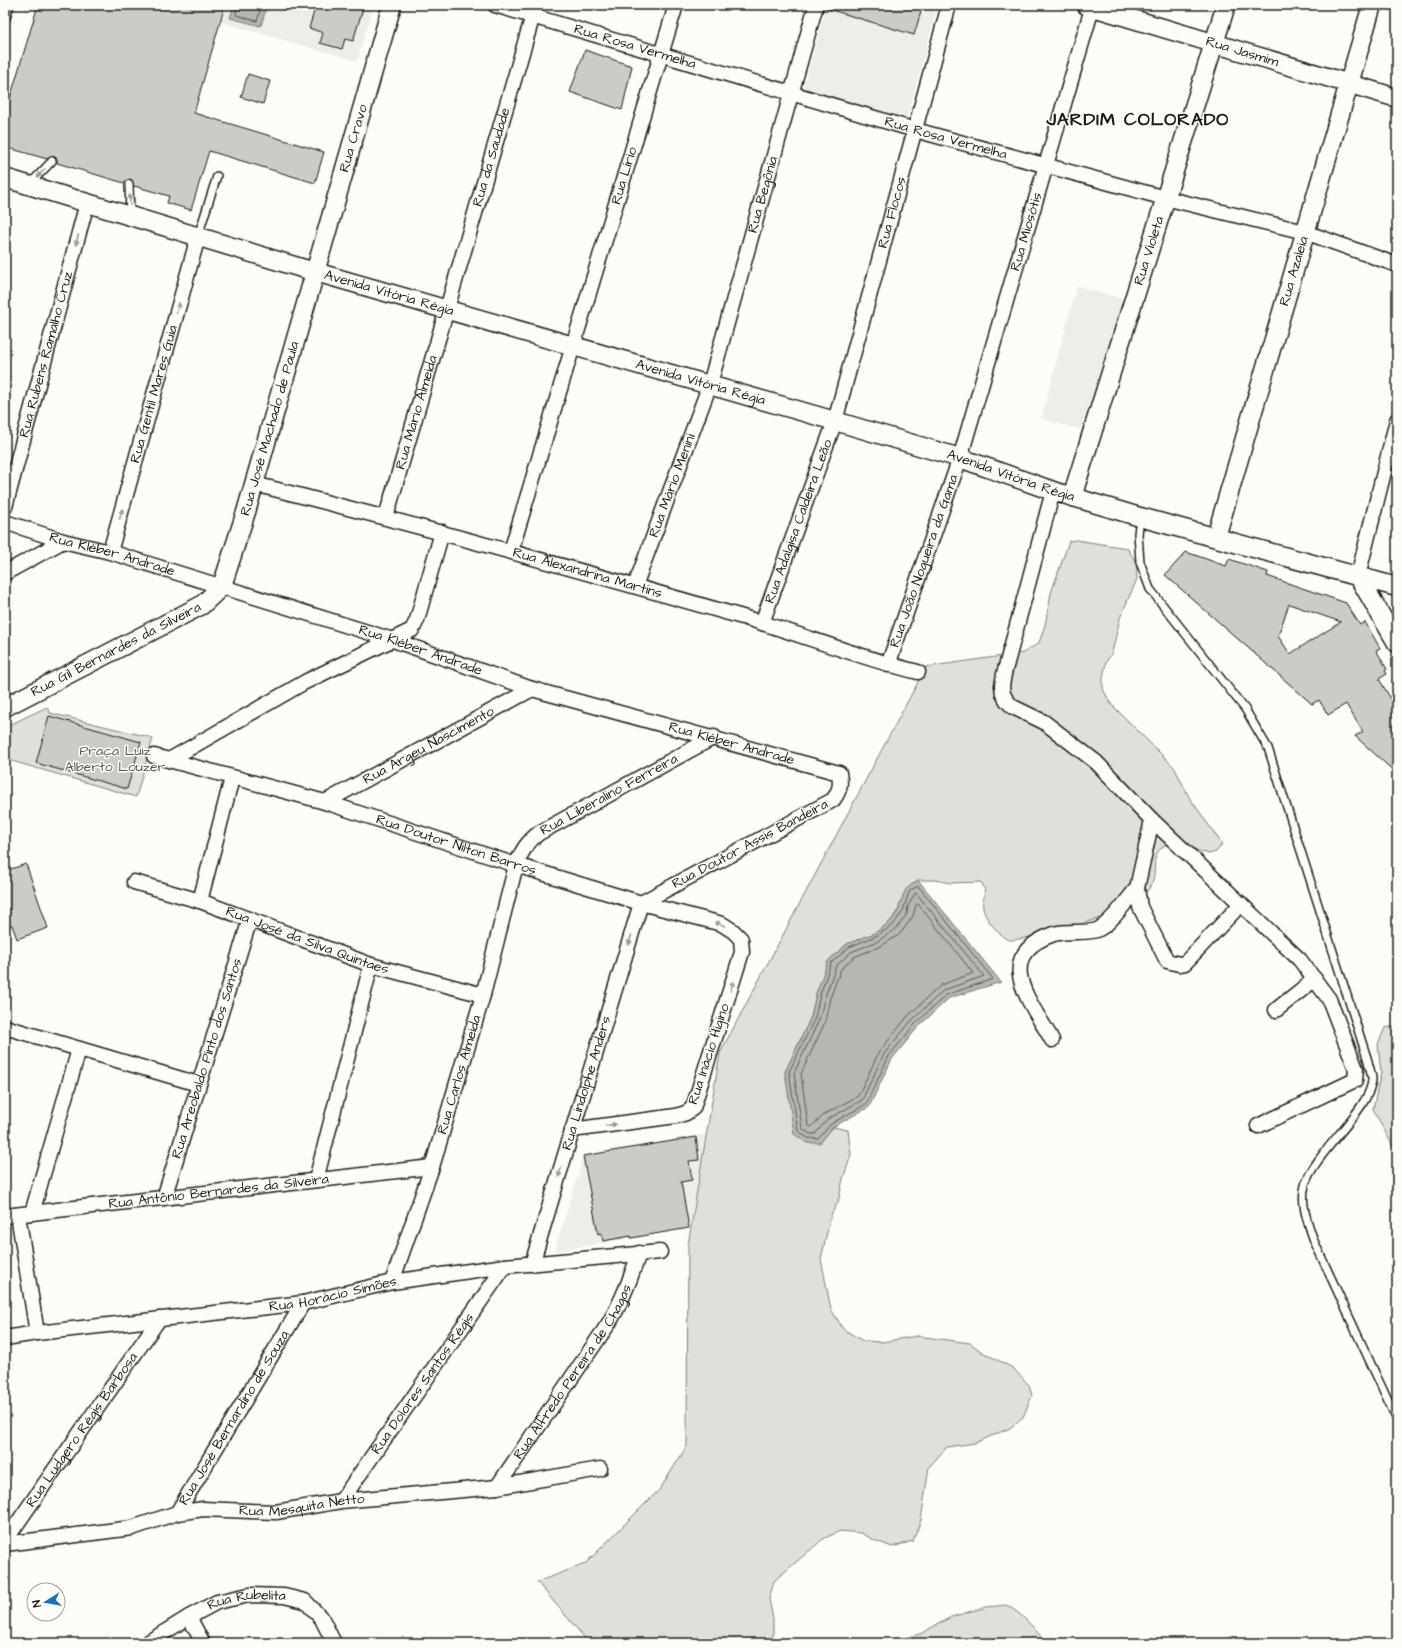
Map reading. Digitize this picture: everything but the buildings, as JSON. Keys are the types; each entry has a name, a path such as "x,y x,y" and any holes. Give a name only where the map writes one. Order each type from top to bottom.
{"street":[{"name":"Rua Cravo","path":"316,272 392,5"},
{"name":"Rua Rosa Vermelha","path":"495,5 534,10 661,54 915,130 1165,198 1305,232 1397,264"},
{"name":"Rua Lírio","path":"511,551 676,5"},
{"name":"Rua Begônia","path":"710,384 790,93 816,5"},
{"name":"Rua Flocos","path":"835,420 949,5"},
{"name":"Rua Violeta","path":"1072,497 1226,5"},
{"name":"Rua Azaleia","path":"1216,537 1372,5"},
{"name":"Rua Jasmim","path":"1091,6 1397,98"},
{"name":"Rua Miosótis","path":"960,458 1047,166 1091,6"},
{"name":"Rua da Saudade","path":"448,308 534,10"},
{"name":"Avenida Vitória Régia","path":"5,178 316,272 448,308 572,346 835,420 960,458 1053,491 1140,517 1397,587"},
{"name":"Rua Rubens Ramalho Cruz","path":"5,506 87,203"},
{"name":"Rua Gentil Mares Guia","path":"110,552 198,236"},
{"name":"Rua José Machado de Paula","path":"222,586 254,484 316,272"},
{"name":"Rua Mário Almeida","path":"386,517 448,308"},
{"name":"Rua Mário Menini","path":"635,586 710,384"},
{"name":"Rua Adalgisa Caldeira Leão","path":"762,623 835,420"},
{"path":"1397,420 1358,576 1397,644"},
{"name":"Rua João Nogueira da Gama","path":"888,665 960,458"},
{"name":"Rua Alexandrina Martins","path":"254,484 386,517 635,586 762,623 888,665 918,672"},
{"path":"1053,491 1004,674 1002,686 1003,694 1013,707 1044,722 1096,762 1152,820 1300,960 1329,999 1356,1069 1355,1080 1258,1126"},
{"name":"Rua Kléber Andrade","path":"5,522 63,541 110,552 222,586 393,640 532,689 714,737 839,773"},
{"path":"169,760 306,682 412,630 417,620 442,532"},
{"path":"5,573 63,541"},
{"name":"Rua Gil Bernardes da Silveira","path":"5,707 202,605 222,586"},
{"name":"Rua Argeu Nascimento","path":"325,802 532,689"},
{"name":"Rua Liberalino Ferreira","path":"516,865 528,842 539,833 714,737"},
{"name":"Rua Doutor Nilton Barros","path":"154,756 325,802 516,865 641,903 722,924 733,931 741,939 742,952"},
{"name":"Rua Doutor Assis Bandeira","path":"641,903 833,800 838,793 841,783 839,773"},
{"path":"200,901 232,778"},
{"path":"1152,820 1136,888 1140,906 1167,961 1179,964 1185,963 1241,904"},
{"name":"Rua Carlos Almeida","path":"392,1282 432,1166 483,995 516,865"},
{"name":"Rua José da Silva Quintaes","path":"134,882 200,901 371,965 483,995"},
{"path":"1052,1040 1019,977 1022,956 1031,946 1056,934 1096,930 1106,924 1136,888"},
{"name":"Rua Lindolphe Anders","path":"532,1264 641,903"},
{"name":"Rua Areobaldo Pinto dos Santos","path":"164,1198 250,919"},
{"name":"Rua Inácio Higino","path":"572,1130 676,1116 686,1113 693,1108 742,952"},
{"path":"316,1180 371,965"},
{"path":"1276,1010 1315,979"},
{"path":"5,1027 198,1084"},
{"path":"32,1213 79,1049"},
{"name":"Rua Antônio Bernardes da Silveira","path":"11,1215 432,1166"},
{"path":"11,1215 37,1333"},
{"name":"Rua Horácio Simões","path":"6,1339 37,1333 304,1303 392,1282 505,1266 660,1252"},
{"name":"Rua Alfredo Pereira de Chagas","path":"497,1487 609,1323 626,1291 639,1253"},
{"name":"Rua Dolores Santos Régis","path":"341,1501 505,1266"},
{"name":"Rua José Bernardino de Souza","path":"177,1513 304,1303"},
{"name":"Rua Ludgero Régis Barbosa","path":"5,1542 159,1319"},
{"name":"Rua Mesquita Netto","path":"5,1542 132,1528 177,1513 203,1509 276,1512 341,1501 497,1487 600,1469"},
{"name":"Rua Rubelita","path":"147,1643 189,1617 217,1602 239,1596 294,1597 305,1601 313,1608 322,1620 334,1643"},
{"path":"189,1617 203,1643"}],"lane":[{"path":"5,21 10,5"},
{"path":"30,185 52,161"},
{"path":"198,236 217,176"},
{"path":"129,184 130,216"},
{"path":"1140,517 1138,534 1140,562 1150,589 1245,709 1268,748 1368,1061 1372,1080 1369,1091 1357,1112 1330,1146 1305,1185 1304,1210 1314,1242 1397,1420"}],"shaded area":[{"path":"225,5 374,5 357,61 220,22"},
{"path":"826,5 938,5 907,118 803,89"},
{"path":"1077,286 1126,300 1090,432 1041,419"},
{"path":"709,1134 689,1228 555,1250 584,1155"}],"green space":[{"path":"1076,540 1127,548 1136,562 1137,579 1120,618 1112,653 1106,662 1103,678 1103,689 1111,704 1174,767 1189,797 1222,844 1216,852 1209,854 1170,842 1163,846 1156,855 1152,884 1135,905 1114,914 1052,932 1009,940 1004,938 996,930 984,912 983,904 985,892 981,882 950,883 935,880 918,880 890,922 875,933 847,944 828,961 816,994 811,1017 785,1072 790,1098 820,1143 833,1127 848,1130 851,1155 843,1179 838,1202 831,1215 821,1259 831,1309 843,1329 863,1341 882,1342 917,1336 970,1343 982,1352 1013,1368 1029,1385 1032,1396 1023,1417 1010,1428 975,1443 947,1447 929,1467 921,1520 913,1541 892,1547 861,1533 840,1531 823,1539 774,1581 769,1599 773,1619 772,1643 589,1643 537,1582 585,1564 660,1489 687,1446 688,1245 720,1053 926,667 1023,653 1039,643 1045,625 1051,593 1069,541"},
{"name":"Praça Luiz Alberto Louzer","path":"47,707 50,713 153,738 136,797 5,759 5,727"},
{"path":"1397,1026 1397,1154 1373,1109 1381,1073 1378,1044 1385,1028"},
{"path":"1006,1605 1023,1617 1046,1643 883,1643 920,1634 951,1617 986,1607"}],"water":[{"path":"234,5 267,5 261,26 230,18"},
{"path":"918,880 1001,982 949,998 918,1027 892,1059 869,1107 833,1127 820,1143 807,1143 794,1134 785,1072 811,1017 816,994 828,961 847,944 875,933 890,922 899,909 899,905 906,889"}],"district":[{"name":"JARDIM COLORADO","path":"1138,119"}]}
